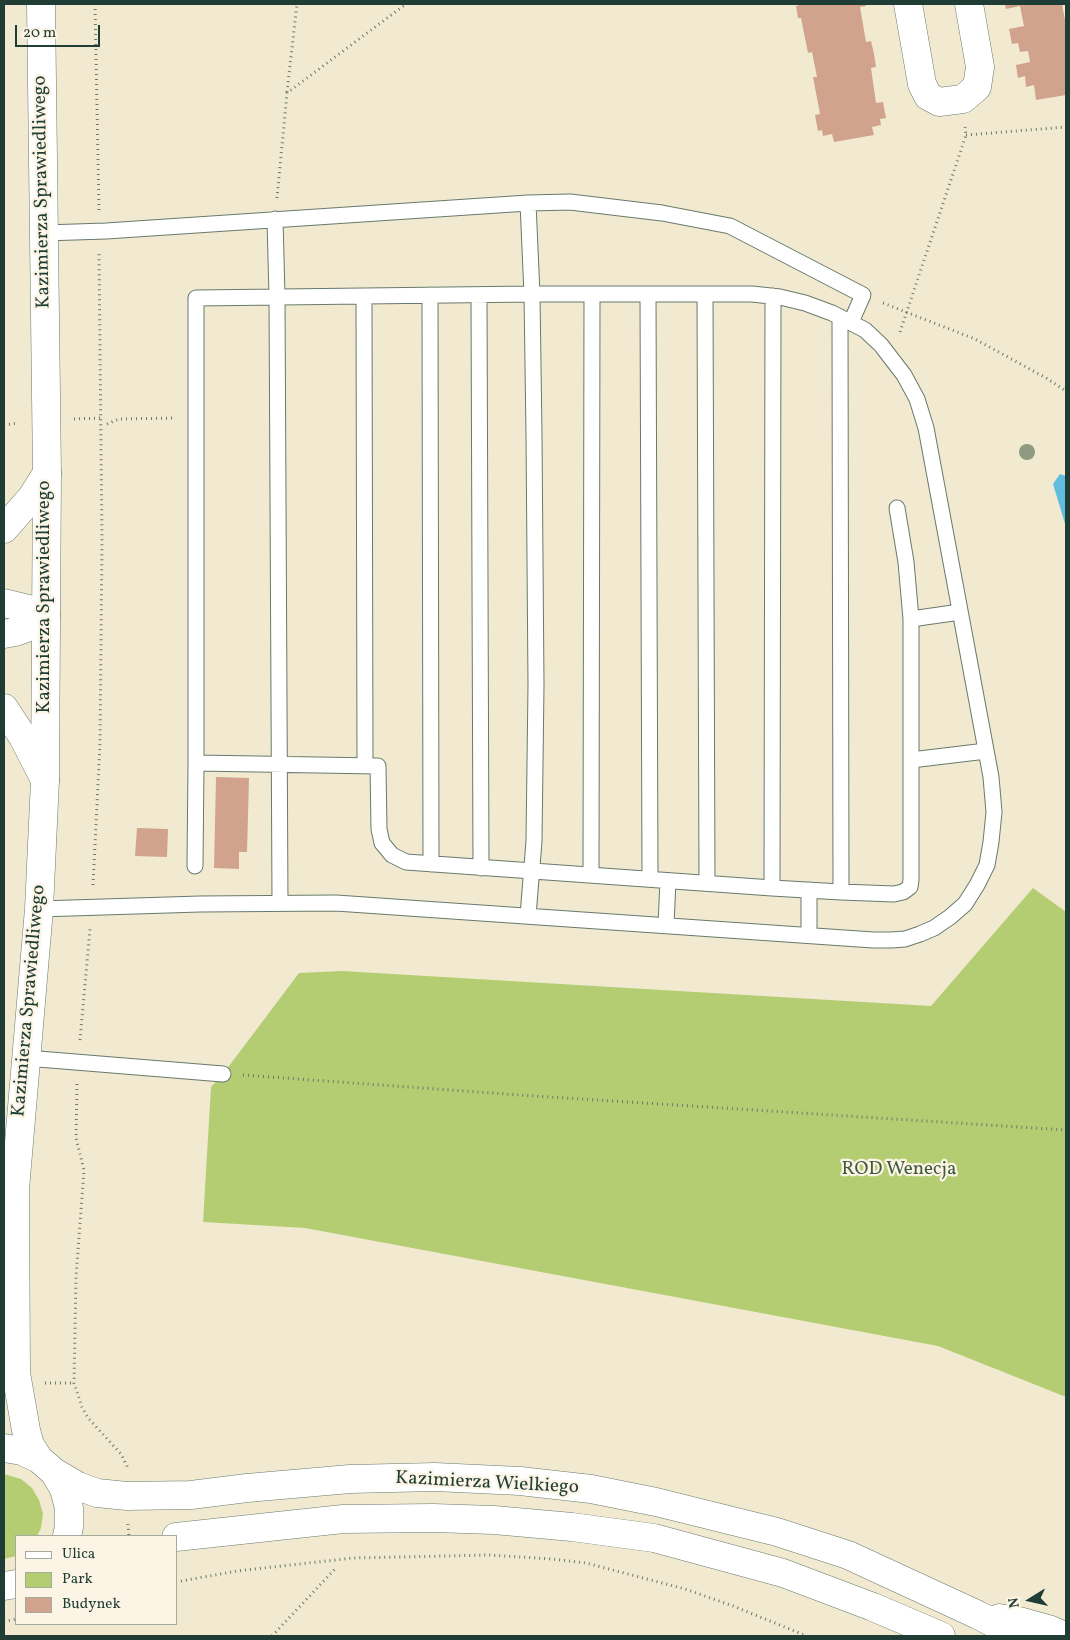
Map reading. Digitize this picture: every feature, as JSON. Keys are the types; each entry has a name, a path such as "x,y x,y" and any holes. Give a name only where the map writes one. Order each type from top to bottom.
{"street":[{"name":"Kazimierza Sprawiedliwego","path":"41,4 47,473 45,780 39,909 15,1189 16,1373 19,1400 30,1445 64,1489 69,1508 70,1527 67,1535"},
{"path":"908,4 922,84 928,96 939,102 963,99 977,87 980,67 969,4"},
{"path":"4,528 32,497 47,473"},
{"path":"4,602 46,615"},
{"path":"4,634 26,628 46,615"},
{"path":"4,708 23,737 45,780"},
{"name":"Kazimierza Sprawiedliwego","path":"4,1239 15,1189"},
{"name":"Kazimierza Wielkiego","path":"4,1448 22,1451 78,1486 97,1493 128,1496 191,1495 350,1479 435,1477 520,1481 590,1489 656,1502 777,1532 848,1555 978,1614 1018,1636"},
{"name":"Kazimierza Wielkiego","path":"178,1537 343,1519 433,1518 494,1520 627,1534 664,1540 783,1573 873,1607 941,1636"},
{"path":"978,1614 1020,1622 1064,1636"}],"lane":[{"path":"44,233 106,231 528,203 570,202 662,213 730,226 863,295 845,320 841,892"},
{"path":"528,203 532,294 536,685 534,841 528,916"},
{"path":"274,220 277,296 280,903"},
{"path":"39,909 200,904 336,903 873,940 905,939 934,928 964,904 978,886 987,865 994,812 991,777 926,428 917,398 904,375 886,351 865,330 805,302 773,296 532,294 196,298 195,866"},
{"path":"591,875 592,294"},
{"path":"648,294 650,879"},
{"path":"705,294 707,883"},
{"path":"430,295 431,864"},
{"path":"479,295 481,868"},
{"path":"364,296 365,766"},
{"path":"772,888 773,296"},
{"path":"196,763 378,766 379,829 382,844 392,855 406,862 772,888 894,894 903,892 910,887 911,880 911,619 906,562 896,508"},
{"path":"911,619 960,612"},
{"path":"911,760 986,751"},
{"path":"666,925 668,881"},
{"path":"809,935 810,890"},
{"path":"26,1058 223,1074"}],"path":[{"path":"274,220 297,4"},
{"path":"287,93 406,4"},
{"path":"886,351 899,336 966,135 963,99"},
{"path":"966,135 1066,128"},
{"path":"863,295 975,339 1066,391"},
{"path":"107,424 119,418 196,418"},
{"path":"223,1074 509,1095 1066,1130"},
{"path":"74,1383 88,1418 122,1454 127,1463 129,1535"},
{"path":"178,1582 237,1571 353,1558 489,1555 552,1559 586,1563 686,1589 807,1636"},
{"path":"272,1636 335,1569"}],"green space":[{"name":"ROD Wenecja","path":"1033,888 1066,912 1066,1397 938,1346 305,1228 203,1222 211,1087 223,1074 299,973 342,971 931,1006"},
{"path":"4,1474 21,1479 32,1488 39,1500 43,1514 41,1528 38,1535 15,1535 15,1556 4,1559"}],"water":[{"path":"1060,474 1066,476 1066,527 1053,484"}],"building":[{"path":"798,4 865,4 866,6 860,7 866,42 871,41 874,54 876,67 871,68 876,103 883,102 886,118 880,119 881,125 872,127 874,135 834,142 832,134 823,136 822,130 818,131 815,115 820,114 813,77 817,77 812,52 808,53 801,18 798,18 796,6"},
{"path":"1005,4 1062,4 1066,25 1066,95 1036,100 1034,85 1026,87 1025,76 1018,78 1016,65 1030,62 1028,51 1020,52 1018,43 1012,44 1009,29 1024,26 1020,6 1006,9"},
{"path":"216,777 249,778 247,852 239,852 239,869 214,868"},
{"path":"137,828 168,829 167,857 135,856"}]}
